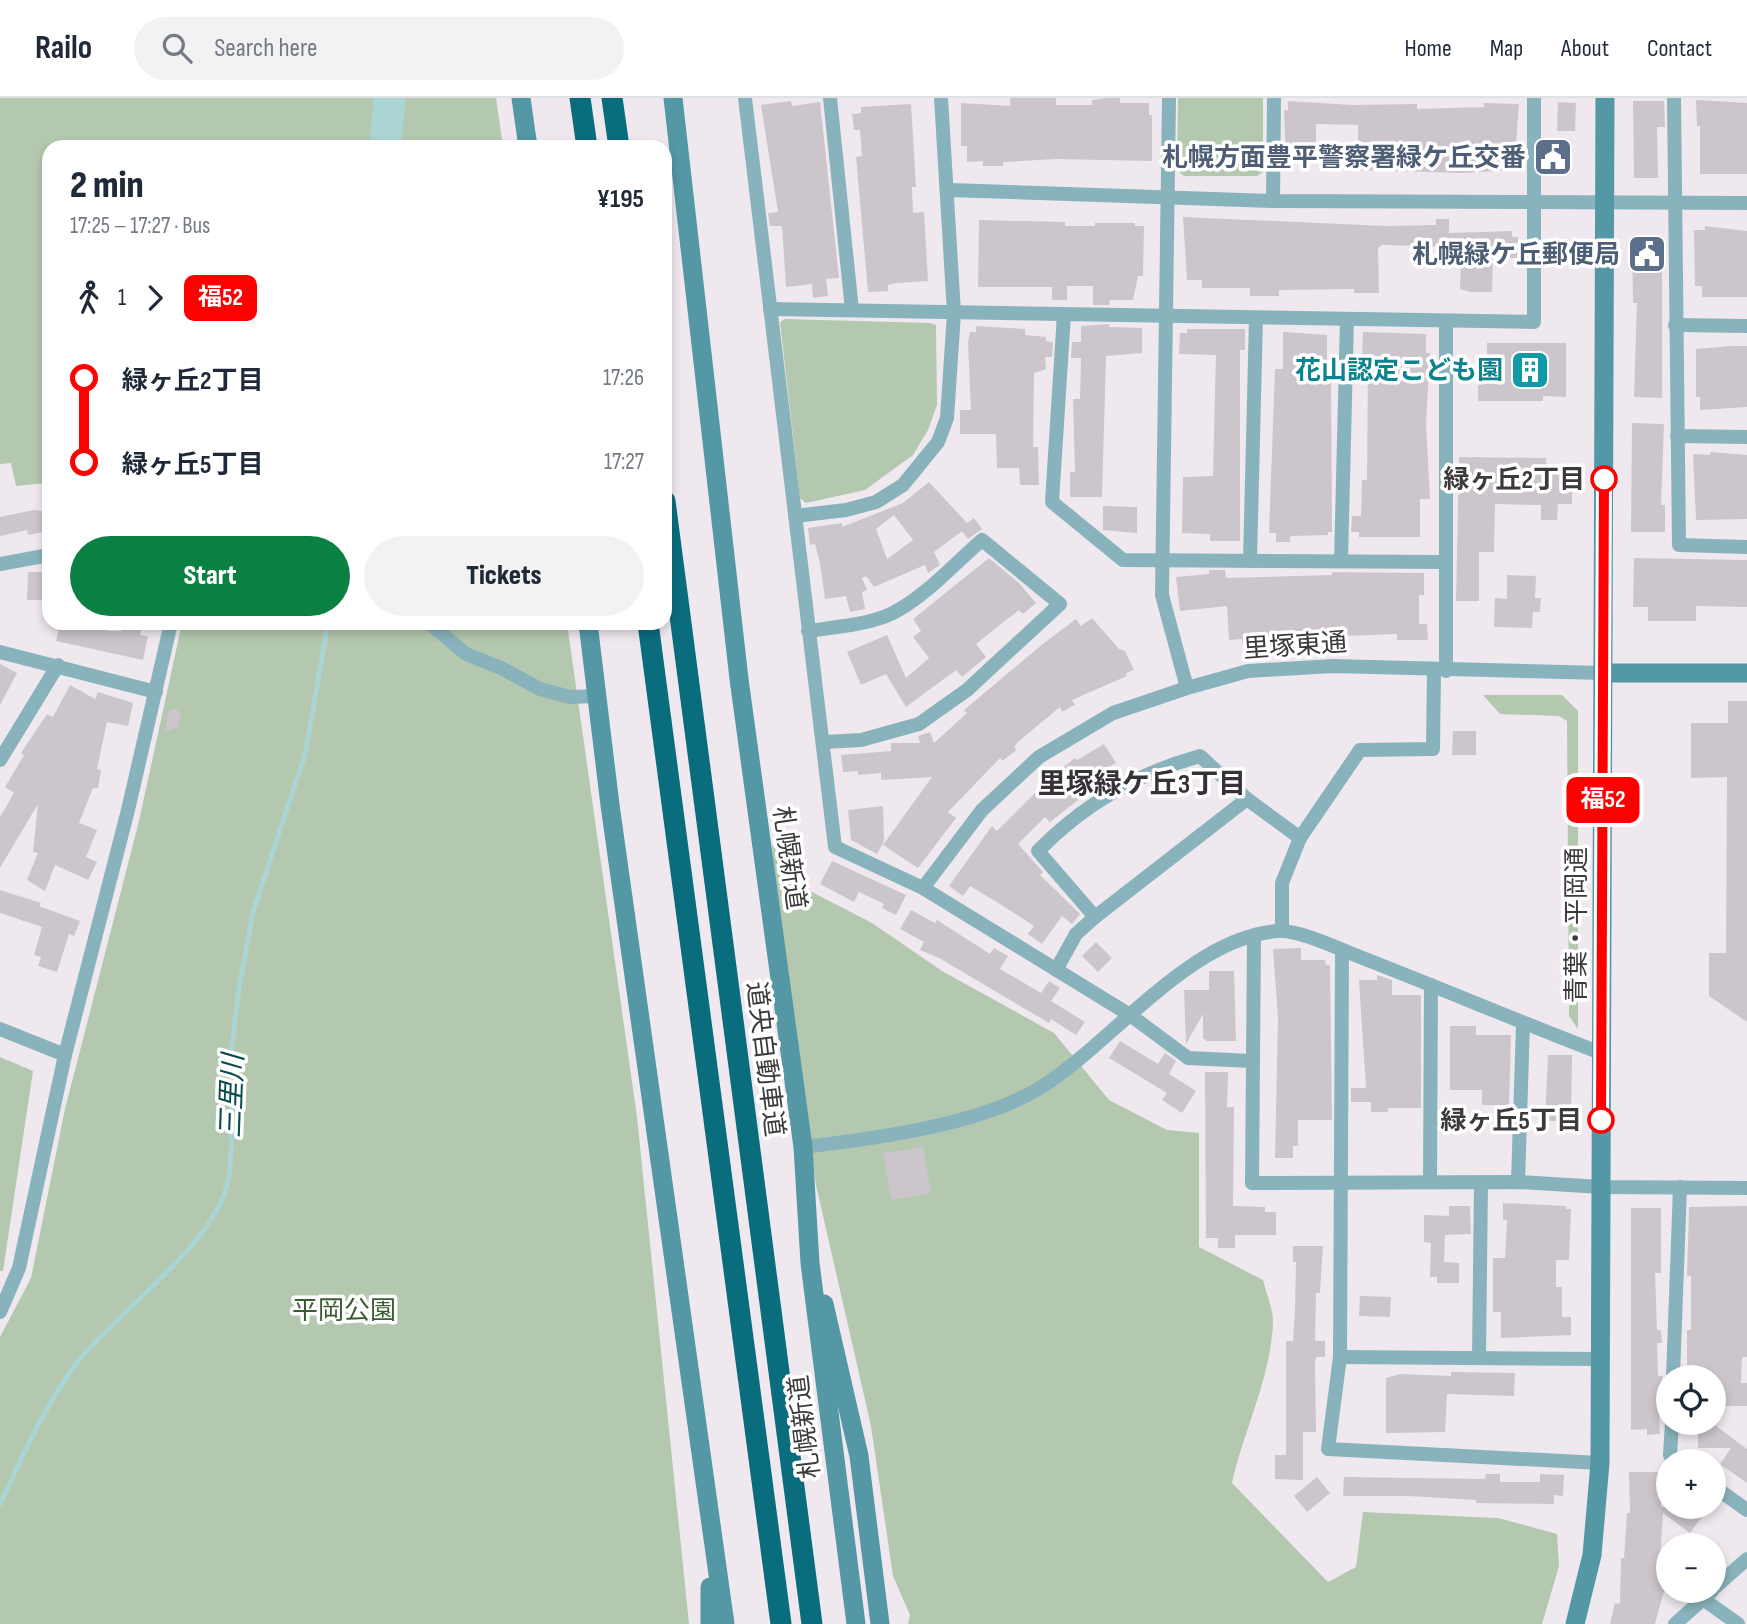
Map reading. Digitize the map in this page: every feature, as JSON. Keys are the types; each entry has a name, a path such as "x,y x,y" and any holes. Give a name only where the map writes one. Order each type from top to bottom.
{"highway":[{"path":"580,98 586,140"},
{"path":"612,98 618,140"},
{"name":"道央自動車道","path":"672,554 812,1624"},
{"path":"649,630 781,1624"}],"street":[{"path":"521,98 527,140"},
{"name":"札幌新道","path":"673,98 739,679 803,1147 810,1264 856,1624"},
{"path":"745,98 835,847 923,888 1130,1015 1188,1058 1251,1060"},
{"path":"830,98 852,310"},
{"path":"795,516 846,510 876,502 904,485 925,462 938,442 947,418 954,313 949,190 941,98"},
{"path":"1168,98 1162,595 1187,688"},
{"path":"1273,201 1274,98"},
{"path":"769,309 1534,322 1534,98"},
{"name":"青葉・平岡通","path":"1575,1624 1592,1555 1600,1463 1605,98"},
{"path":"1674,98 1679,545 1747,547"},
{"path":"949,190 1273,201 1535,200 1747,203"},
{"path":"1064,314 1052,502 1123,560 1445,562"},
{"path":"1250,561 1256,318"},
{"path":"1341,561 1347,320"},
{"path":"1282,931 1282,883 1300,838 1360,750 1433,749 1445,562 1446,321"},
{"path":"1675,325 1747,326"},
{"path":"1677,436 1747,437"},
{"path":"808,631 865,622 894,612 923,592 982,540 1059,604 967,690 919,724 861,740 824,742"},
{"path":"0,564 42,556"},
{"path":"0,1312 19,1268 65,1055 169,630"},
{"path":"437,630 466,654 501,668 540,689 569,697 597,696"},
{"path":"589,630 725,1624"},
{"path":"0,652 156,692"},
{"path":"0,760 58,665"},
{"name":"里塚東通","path":"923,888 982,810 1039,757 1113,713 1248,671 1333,666 1440,671 1747,673"},
{"path":"1094,917 1038,851 1063,826 1140,777 1200,756 1247,799 1300,838"},
{"path":"1056,970 1076,934 1094,917 1247,799"},
{"path":"803,1147 854,1141 1007,1106 1072,1067 1130,1015 1213,952 1254,936 1282,931 1431,985 1601,1054"},
{"path":"1254,936 1252,1183 1518,1182 1601,1187 1747,1188"},
{"path":"1342,951 1340,1357 1328,1449 1600,1463"},
{"path":"1430,1182 1431,985"},
{"path":"1518,1182 1523,1023"},
{"path":"0,1029 65,1055"},
{"path":"1479,1358 1481,1182"},
{"path":"1673,1365 1680,1187"},
{"path":"810,1264 831,1324 859,1457 880,1624"},
{"path":"1340,1357 1601,1359"},
{"path":"1726,1495 1747,1510"},
{"path":"710,1507 710,1624"},
{"path":"1726,1578 1747,1559"},
{"path":"1675,1624 1698,1603"},
{"path":"1718,1603 1738,1624"}],"green space":[{"path":"0,98 496,98 502,140 42,140 42,483 16,486 11,463 0,464"},
{"path":"1178,98 1263,98 1263,172 1257,176 1184,176 1177,170"},
{"path":"785,319 936,325 937,405 928,430 913,455 865,490 806,503 800,498 780,322"},
{"name":"平岡公園","path":"180,630 568,630 637,1117 689,1624 0,1624 0,1337 31,1278 65,1109 139,821"},
{"path":"1483,695 1562,695 1578,711 1578,1029 1569,1016 1567,721 1559,716 1500,714"},
{"path":"772,845 810,891 872,923 942,971 1054,1033 1109,1100 1167,1130 1199,1133 1199,1247 1263,1280 1273,1317 1267,1363 1232,1483 1328,1582 1356,1567 1363,1512 1498,1518 1557,1534 1559,1566 1542,1624 908,1624 910,1615 893,1576 871,1426 816,1185 777,929"},
{"path":"0,1057 33,1071 3,1271 0,1271"}],"building":[{"path":"1010,98 1056,98 1056,105 1092,105 1092,100 1107,98 1120,98 1120,103 1149,103 1149,115 1152,115 1152,161 1056,159 1003,162 1003,166 983,166 983,161 967,162 967,146 961,146 961,103 1010,106"},
{"path":"1696,100 1747,103 1747,174 1700,174 1700,126 1697,126"},
{"path":"791,101 792,106 820,102 839,278 826,279 828,296 813,298 812,284 786,287 782,226 770,226 768,213 778,212 761,105"},
{"path":"1288,101 1352,105 1417,104 1417,109 1484,107 1484,103 1519,104 1514,170 1463,173 1358,170 1358,125 1316,124 1316,160 1286,159 1284,110 1288,110"},
{"path":"1633,101 1664,101 1665,127 1657,127 1658,178 1634,178"},
{"path":"1558,102 1576,103 1575,131 1557,131"},
{"path":"911,104 916,187 912,187 913,213 924,212 928,281 897,283 888,285 888,291 868,292 856,157 862,156 860,130 854,130 852,114 861,113 861,107"},
{"name":"札幌方面豊平警察署緑ケ丘交番","path":"1561,145 1562,167 1546,168 1545,146"},
{"path":"1183,217 1386,226 1436,225 1436,219 1449,219 1449,233 1512,231 1512,237 1518,237 1518,258 1493,258 1492,292 1470,292 1460,289 1461,255 1455,255 1455,247 1382,245 1378,248 1379,293 1354,293 1354,289 1279,290 1279,296 1250,296 1250,288 1202,288 1202,280 1187,280"},
{"path":"979,220 1065,222 1065,226 1135,223 1135,226 1144,226 1143,276 1138,276 1133,300 1110,300 1109,305 1093,305 1093,286 1067,286 1067,300 1052,300 1052,287 978,287"},
{"path":"1705,226 1747,231 1747,297 1702,297 1702,286 1695,286 1694,230 1705,230"},
{"path":"1662,236 1662,398 1634,397 1637,303 1633,303 1632,237"},
{"path":"1109,324 1109,327 1142,328 1142,353 1106,356 1102,497 1070,497 1070,472 1075,472 1073,399 1080,399 1081,358 1071,358 1072,342 1081,342 1081,326"},
{"path":"976,326 1025,329 1025,335 1046,337 1046,341 1053,342 1052,357 1045,357 1046,369 1034,373 1033,447 1038,447 1039,485 1020,485 1019,468 997,468 996,434 960,434 960,410 971,410 968,343 970,332 976,332"},
{"path":"1187,329 1245,329 1245,350 1240,350 1240,541 1210,541 1210,534 1182,533 1183,477 1213,476 1216,355 1179,354 1180,333 1187,333"},
{"path":"1283,332 1327,335 1327,372 1331,372 1332,532 1328,532 1328,535 1290,536 1290,542 1276,542 1276,533 1269,533 1275,369 1283,369"},
{"path":"1363,332 1426,334 1426,353 1430,353 1426,424 1430,499 1420,499 1420,537 1359,537 1359,532 1351,532 1352,516 1361,516 1362,480 1367,480 1368,360 1362,360"},
{"name":"花山認定こども園","path":"1487,343 1566,343 1566,397 1543,396 1543,401 1478,401 1478,378 1487,378"},
{"path":"1747,346 1747,407 1700,410 1700,397 1696,397 1696,349"},
{"path":"1632,423 1664,424 1661,505 1665,505 1665,532 1631,532"},
{"path":"1710,452 1747,455 1747,519 1696,520 1693,454 1710,455"},
{"path":"1459,457 1546,458 1546,468 1572,469 1572,504 1558,504 1557,520 1541,520 1541,505 1495,504 1494,552 1479,552 1479,601 1456,601"},
{"path":"929,482 967,523 974,518 982,529 968,539 962,531 934,552 940,565 928,573 925,565 874,587 866,576 862,578 867,590 862,592 865,609 850,612 846,596 825,599 820,563 815,544 810,545 808,528 842,523 842,527 903,503","holes":["894,515 913,540 887,559 876,529"]},
{"path":"1103,506 1137,507 1137,533 1103,530"},
{"path":"34,510 42,511 42,532 28,535 27,530 0,536 0,517"},
{"path":"989,558 1019,583 1036,603 1023,614 1019,610 976,644 986,657 962,677 956,670 906,707 886,674 861,685 847,652 887,635 906,678 929,658 913,637 921,631 913,619"},
{"path":"1634,558 1747,560 1747,607 1696,606 1696,621 1648,621 1648,607 1633,607"},
{"path":"1209,570 1225,570 1226,578 1332,575 1332,572 1424,573 1424,595 1419,595 1419,624 1427,624 1428,640 1397,640 1397,634 1290,638 1291,650 1276,651 1276,640 1242,643 1242,639 1229,640 1227,606 1180,611 1176,577 1209,574"},
{"path":"28,572 42,572 42,600 27,600"},
{"path":"1507,575 1536,576 1535,598 1541,598 1540,612 1533,612 1532,628 1494,627 1495,598 1507,599"},
{"path":"1092,618 1119,649 1125,651 1134,670 1126,673 1127,676 1072,700 1075,705 1062,712 1060,707 1018,742 1014,747 1017,750 1002,761 1000,758 948,812 956,818 918,868 883,845 932,777 881,780 881,773 858,775 858,771 843,772 841,755 891,751 891,743 920,743 918,736 930,732 934,743 967,713 964,710 1044,643 1076,619 1081,626"},
{"path":"58,630 141,630 140,635 148,636 143,660 56,641"},
{"path":"0,664 17,673 0,705"},
{"path":"70,685 95,699 98,692 133,703 128,726 107,722 97,769 101,770 98,788 93,788 79,823 97,830 86,857 97,862 88,880 55,865 45,891 27,880 38,853 33,852 38,804 0,868 0,817 14,793 5,787 24,755 21,753 47,714 53,717"},
{"path":"1728,701 1747,701 1747,1022 1709,996 1709,953 1726,953 1727,777 1691,778 1691,723 1728,723"},
{"path":"175,708 181,714 179,727 165,732 168,712"},
{"path":"1453,731 1476,731 1476,755 1452,755"},
{"path":"1104,744 1116,763 1090,778 1096,786 1050,822 1045,817 1018,844 1043,872 1040,875 1080,914 1072,924 1062,916 1042,944 1028,934 1034,926 1000,904 970,886 963,896 949,886 992,826 997,831 1053,775 1075,758 1077,760"},
{"path":"883,806 884,841 877,854 851,840 848,810"},
{"path":"832,861 906,895 896,915 882,908 884,904 859,892 854,902 820,884"},
{"path":"0,890 41,903 39,906 80,921 74,936 69,934 57,972 38,966 41,957 34,955 42,927 0,913"},
{"path":"911,910 935,923 937,920 990,954 994,948 1008,956 1000,969 1041,993 1049,981 1060,988 1051,1001 1085,1022 1076,1035 1051,1019 1049,1023 941,959 920,950 924,942 900,929"},
{"path":"1096,942 1112,958 1098,972 1082,956"},
{"path":"1301,948 1301,960 1325,960 1326,965 1330,965 1332,1120 1298,1120 1298,1146 1293,1146 1293,1158 1275,1158 1278,1018 1273,949"},
{"path":"1209,971 1234,971 1236,1041 1207,1041 1203,1038 1203,1014 1186,1044 1184,990 1209,990"},
{"path":"1377,975 1392,980 1392,995 1421,995 1421,1108 1388,1108 1388,1112 1371,1112 1371,1102 1351,1102 1351,1088 1366,1088 1359,980 1377,980"},
{"path":"1450,1026 1476,1026 1476,1035 1511,1035 1509,1105 1482,1105 1482,1090 1450,1090"},
{"path":"1120,1041 1158,1064 1165,1053 1176,1061 1169,1074 1196,1091 1182,1113 1162,1100 1167,1093 1109,1058"},
{"path":"1548,1055 1572,1055 1571,1121 1545,1121"},
{"path":"1205,1072 1228,1072 1227,1107 1234,1107 1233,1206 1265,1207 1265,1212 1276,1212 1276,1235 1235,1235 1235,1248 1218,1248 1218,1238 1206,1238"},
{"path":"923,1147 931,1193 891,1200 883,1153"},
{"path":"1503,1203 1566,1206 1566,1209 1571,1209 1569,1260 1556,1260 1556,1287 1562,1287 1562,1317 1571,1317 1571,1335 1501,1338 1501,1312 1493,1312 1493,1258 1505,1258 1507,1220 1503,1220"},
{"path":"1449,1206 1470,1206 1471,1234 1445,1235 1444,1262 1459,1263 1459,1283 1437,1283 1437,1277 1430,1277 1431,1243 1424,1242 1424,1215 1449,1216"},
{"path":"1747,1206 1747,1357 1742,1357 1741,1383 1747,1383 1747,1406 1726,1406 1726,1365 1687,1365 1687,1330 1691,1330 1691,1276 1687,1276 1689,1207"},
{"path":"1631,1208 1661,1208 1661,1273 1655,1273 1657,1330 1661,1330 1662,1343 1657,1343 1656,1434 1647,1435 1647,1429 1631,1430"},
{"path":"1293,1246 1323,1246 1320,1293 1316,1293 1315,1341 1325,1341 1325,1357 1316,1357 1316,1432 1303,1432 1303,1480 1275,1479 1275,1455 1286,1455 1286,1341 1293,1341 1295,1310 1296,1262 1293,1262"},
{"path":"1360,1296 1391,1297 1390,1317 1359,1316"},
{"path":"1451,1372 1515,1373 1514,1396 1447,1394 1445,1432 1386,1433 1386,1378 1400,1374 1451,1376"},
{"path":"1726,1433 1747,1449 1747,1483 1726,1468 1726,1455 1731,1448 1698,1448 1698,1435"},
{"path":"1629,1472 1656,1472 1656,1519 1663,1519 1662,1533 1656,1533 1656,1603 1661,1603 1655,1624 1610,1624 1615,1603 1620,1604 1621,1558 1624,1558 1627,1513 1630,1513"},
{"path":"1486,1474 1500,1474 1500,1482 1540,1482 1540,1474 1564,1475 1563,1496 1554,1495 1554,1504 1476,1503 1476,1500 1409,1496 1343,1496 1344,1477 1485,1479"},
{"path":"1317,1477 1330,1493 1307,1512 1294,1496"},
{"path":"1671,1519 1700,1519 1690,1533"}],"waterway":[{"name":"三里川","path":"386,140 390,98"},
{"name":"三里川","path":"0,1504 43,1417 73,1368 90,1347 161,1279 204,1230 219,1205 228,1181 232,1140 231,1070 234,1065 231,1053 239,988 253,912 305,755 327,630"}],"bus line":[{"name":"福52","path":"1601,1120 1604,479"}],"place":[{"name":"札幌方面豊平警察署緑ケ丘交番","path":"1553,157"},
{"name":"札幌緑ケ丘郵便局","path":"1647,254"},
{"name":"花山認定こども園","path":"1530,370"},
{"name":"緑ヶ丘2丁目","path":"1604,479"},
{"name":"緑ヶ丘5丁目","path":"1601,1120"}],"district":[{"name":"里塚緑ケ丘3丁目","path":"1142,783"}]}
